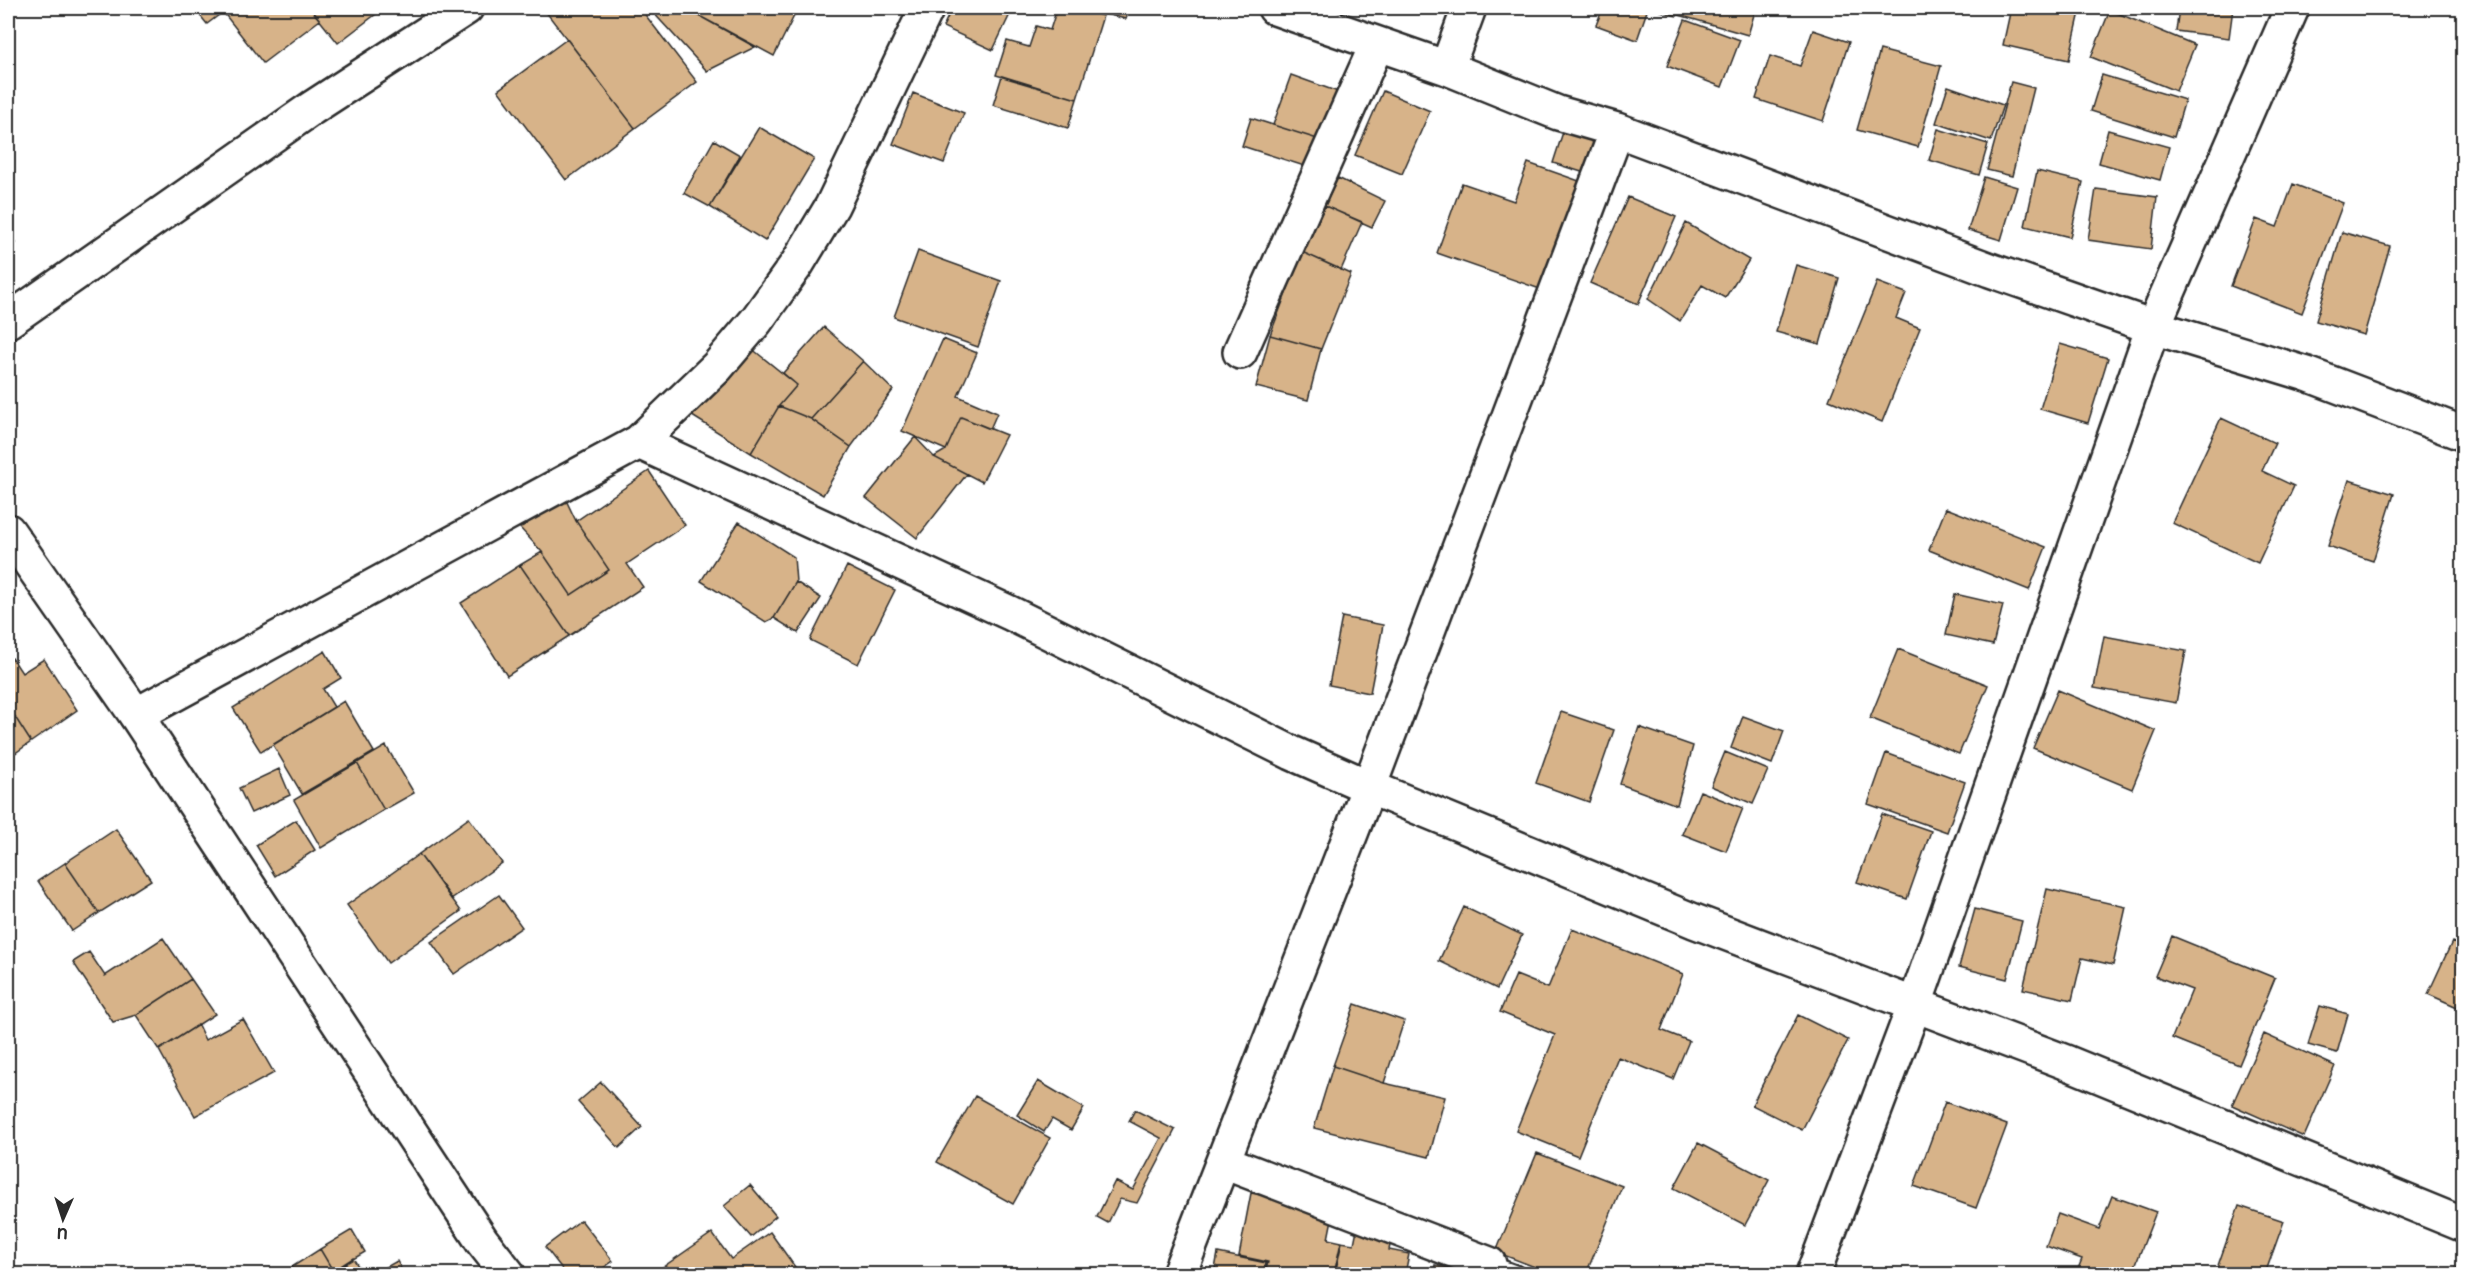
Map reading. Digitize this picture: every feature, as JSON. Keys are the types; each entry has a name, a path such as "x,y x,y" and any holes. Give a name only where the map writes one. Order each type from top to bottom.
{"street":[{"path":"8,321 312,108 466,8"},
{"path":"136,715 639,442 717,367 756,321 797,264 832,206 927,8"},
{"path":"1275,8 1447,68 1558,113 1617,130 1990,270 2153,327 2307,374 2463,434"},
{"path":"1447,68 1469,8"},
{"path":"1813,1275 1915,1004 2153,327 2292,8"},
{"path":"1240,352 1377,44"},
{"path":"1179,1275 1369,787 1617,130"},
{"path":"639,442 1010,614 1292,753 1369,787 1694,921 2068,1064 2463,1225"},
{"path":"8,531 136,715 482,1240 508,1275"},
{"path":"1224,1162 1497,1271"}],"building":[{"path":"194,8 310,8 320,20 263,63 223,12 207,24"},
{"path":"310,8 384,8 338,43"},
{"path":"552,8 640,8 697,82 635,128 546,12"},
{"path":"649,8 694,8 692,12 755,47 707,71"},
{"path":"694,8 793,8 797,10 774,56 692,12"},
{"path":"952,8 1013,8 993,50 943,27"},
{"path":"1057,8 1077,8 1103,16 1077,99 996,75 1007,41 1029,47 1036,26 1050,30"},
{"path":"1080,8 1129,8 1126,19"},
{"path":"1603,8 1648,8 1637,40 1596,25"},
{"path":"1652,8 1680,8 1677,16"},
{"path":"1682,8 1756,8 1748,35 1679,15"},
{"path":"2011,8 2081,8 2069,60 2003,45"},
{"path":"2179,8 2233,8 2229,38 2176,31"},
{"path":"2110,10 2195,45 2176,91 2091,57"},
{"path":"1685,20 1740,40 1722,87 1667,66"},
{"path":"1813,30 1849,42 1823,121 1756,99 1770,56 1800,66"},
{"path":"567,39 635,128 566,180 498,90"},
{"path":"1880,50 1941,66 1918,147 1857,130"},
{"path":"1291,75 1341,93 1327,142 1273,125"},
{"path":"2102,75 2185,100 2174,137 2091,111"},
{"path":"1002,76 1077,99 1068,128 993,105"},
{"path":"2011,82 2034,88 2012,176 1987,170"},
{"path":"1948,86 2003,105 1991,141 1936,123"},
{"path":"1383,91 1430,111 1402,174 1355,155"},
{"path":"913,93 964,113 944,163 893,144"},
{"path":"1251,118 1327,142 1317,170 1242,146"},
{"path":"759,127 814,159 765,241 710,207"},
{"path":"1938,129 1988,144 1979,175 1929,160"},
{"path":"2108,130 2169,147 2160,180 2099,163"},
{"path":"1563,132 1595,142 1585,173 1553,163"},
{"path":"714,140 740,155 710,207 684,193"},
{"path":"1528,163 1582,182 1543,290 1437,253 1462,183 1514,201"},
{"path":"2037,171 2083,182 2070,237 2025,226"},
{"path":"1984,177 2017,187 2001,240 1968,230"},
{"path":"1338,178 1385,201 1372,227 1325,206"},
{"path":"2293,184 2343,203 2302,313 2231,286 2256,219 2277,227"},
{"path":"2096,189 2157,197 2151,249 2088,240"},
{"path":"1628,197 1676,217 1638,304 1590,283"},
{"path":"1325,206 1362,222 1341,270 1302,252"},
{"path":"1686,223 1749,260 1725,298 1702,285 1680,321 1648,299"},
{"path":"8,230 16,243 8,248"},
{"path":"2342,232 2390,246 2364,335 2316,321"},
{"path":"918,251 1001,281 978,347 894,317"},
{"path":"1302,252 1351,274 1321,349 1270,335"},
{"path":"1796,265 1839,278 1820,344 1776,332"},
{"path":"1877,282 1906,293 1896,318 1920,328 1882,422 1829,400"},
{"path":"824,327 863,361 811,419 779,406 797,385 783,373"},
{"path":"1270,335 1321,349 1308,400 1256,387"},
{"path":"943,339 977,353 958,396 997,413 990,429 961,417 946,450 902,431"},
{"path":"746,344 797,385 779,406 751,453 689,414"},
{"path":"2060,344 2108,358 2088,423 2040,409"},
{"path":"863,361 893,390 851,447 811,419"},
{"path":"779,406 811,419 851,447 823,495 751,453"},
{"path":"961,417 1006,435 982,482 934,457 946,450"},
{"path":"2221,418 2275,443 2262,471 2294,486 2258,563 2172,523"},
{"path":"915,437 934,457 967,474 917,538 866,498"},
{"path":"649,471 685,525 627,564 643,587 569,636 520,565 542,552 571,595 609,570 576,521"},
{"path":"2349,480 2394,494 2373,561 2328,546"},
{"path":"565,498 576,521 609,570 571,595 542,552 520,528"},
{"path":"1946,508 2046,547 2029,590 1929,550"},
{"path":"739,522 794,557 796,582 774,618 766,622 701,581"},
{"path":"520,565 569,636 507,676 461,603"},
{"path":"847,566 895,590 858,664 810,640"},
{"path":"796,582 821,598 798,633 774,618"},
{"path":"1955,594 2003,605 1993,645 1946,635"},
{"path":"1342,617 1383,625 1370,693 1329,685"},
{"path":"2104,636 2186,651 2176,703 2094,688"},
{"path":"1898,649 1988,685 1959,754 1870,718"},
{"path":"325,651 341,678 323,689 334,707 261,752 233,708"},
{"path":"12,658 22,673 44,659 77,710 31,742 8,706 8,661"},
{"path":"2058,690 2156,731 2132,789 2033,748"},
{"path":"344,701 374,752 302,794 273,745"},
{"path":"8,706 31,742 8,758"},
{"path":"1561,712 1614,730 1589,802 1536,783"},
{"path":"1743,716 1784,731 1772,764 1731,748"},
{"path":"1639,727 1693,746 1677,805 1620,784"},
{"path":"386,746 414,793 384,810 357,763"},
{"path":"1725,752 1768,770 1753,804 1711,786"},
{"path":"1886,753 1965,782 1947,832 1868,804"},
{"path":"357,763 384,810 321,848 294,800"},
{"path":"279,769 290,795 251,813 239,788"},
{"path":"1700,791 1743,808 1726,851 1682,834"},
{"path":"1882,814 1931,831 1907,899 1857,882"},
{"path":"469,818 502,863 451,899 419,854"},
{"path":"296,820 315,850 275,876 256,845"},
{"path":"116,829 151,880 99,913 65,863"},
{"path":"419,854 461,911 388,963 347,905"},
{"path":"65,863 99,913 72,931 38,881"},
{"path":"2047,889 2126,907 2113,965 2082,958 2072,1000 2023,989"},
{"path":"499,895 522,927 454,974 431,942"},
{"path":"1464,907 1522,935 1497,989 1439,961"},
{"path":"1975,909 2022,921 2007,979 1959,967"},
{"path":"1572,929 1683,974 1661,1030 1689,1041 1673,1079 1618,1057 1578,1156 1516,1131 1555,1035 1500,1012 1516,975 1548,988"},
{"path":"2172,936 2275,978 2239,1065 2172,1038 2192,990 2155,976"},
{"path":"163,938 191,979 136,1015 113,1022 73,962 89,952 105,976"},
{"path":"2452,942 2464,947 2464,1010 2428,994"},
{"path":"191,979 215,1014 159,1050 136,1015"},
{"path":"1355,1004 1404,1021 1384,1083 1333,1066"},
{"path":"2320,1006 2348,1014 2337,1053 2308,1045"},
{"path":"1798,1015 1848,1040 1802,1130 1752,1105"},
{"path":"243,1019 274,1073 195,1116 159,1050 198,1025 205,1040"},
{"path":"2264,1034 2335,1066 2304,1137 2232,1105"},
{"path":"1333,1066 1384,1083 1445,1097 1429,1157 1314,1128"},
{"path":"1038,1081 1084,1108 1071,1130 1052,1119 1044,1132 1017,1115"},
{"path":"601,1082 642,1127 619,1148 578,1102"},
{"path":"975,1096 1050,1138 1013,1204 937,1162"},
{"path":"1945,1102 2007,1125 1976,1208 1914,1186"},
{"path":"1135,1110 1175,1130 1137,1203 1120,1199 1108,1223 1097,1217 1115,1181 1133,1190 1161,1138 1129,1121"},
{"path":"1698,1143 1769,1180 1745,1225 1674,1188"},
{"path":"1537,1153 1622,1186 1586,1274 1553,1274 1496,1252"},
{"path":"750,1185 776,1216 751,1237 724,1206"},
{"path":"1251,1193 1334,1209 1328,1239 1342,1242 1335,1274 1265,1274 1268,1262 1239,1256"},
{"path":"2112,1196 2156,1212 2132,1274 2076,1274 2082,1259 2046,1246 2058,1214 2099,1229"},
{"path":"2239,1206 2284,1221 2265,1274 2215,1274"},
{"path":"581,1220 613,1261 595,1274 566,1274 545,1247"},
{"path":"1358,1224 1393,1230 1389,1250 1409,1254 1405,1274 1334,1274 1341,1242 1354,1244"},
{"path":"352,1230 365,1252 333,1271 320,1249"},
{"path":"770,1232 800,1274 653,1274 712,1233 731,1259"},
{"path":"320,1249 333,1271 353,1258 363,1274 296,1274 292,1267"},
{"path":"1218,1253 1266,1263 1264,1274 1214,1274"},
{"path":"397,1261 404,1274 374,1274"},
{"path":"1435,1265 1476,1273 1476,1274 1433,1274"},
{"path":"2458,1266 2464,1268 2464,1274 2450,1274"}]}
